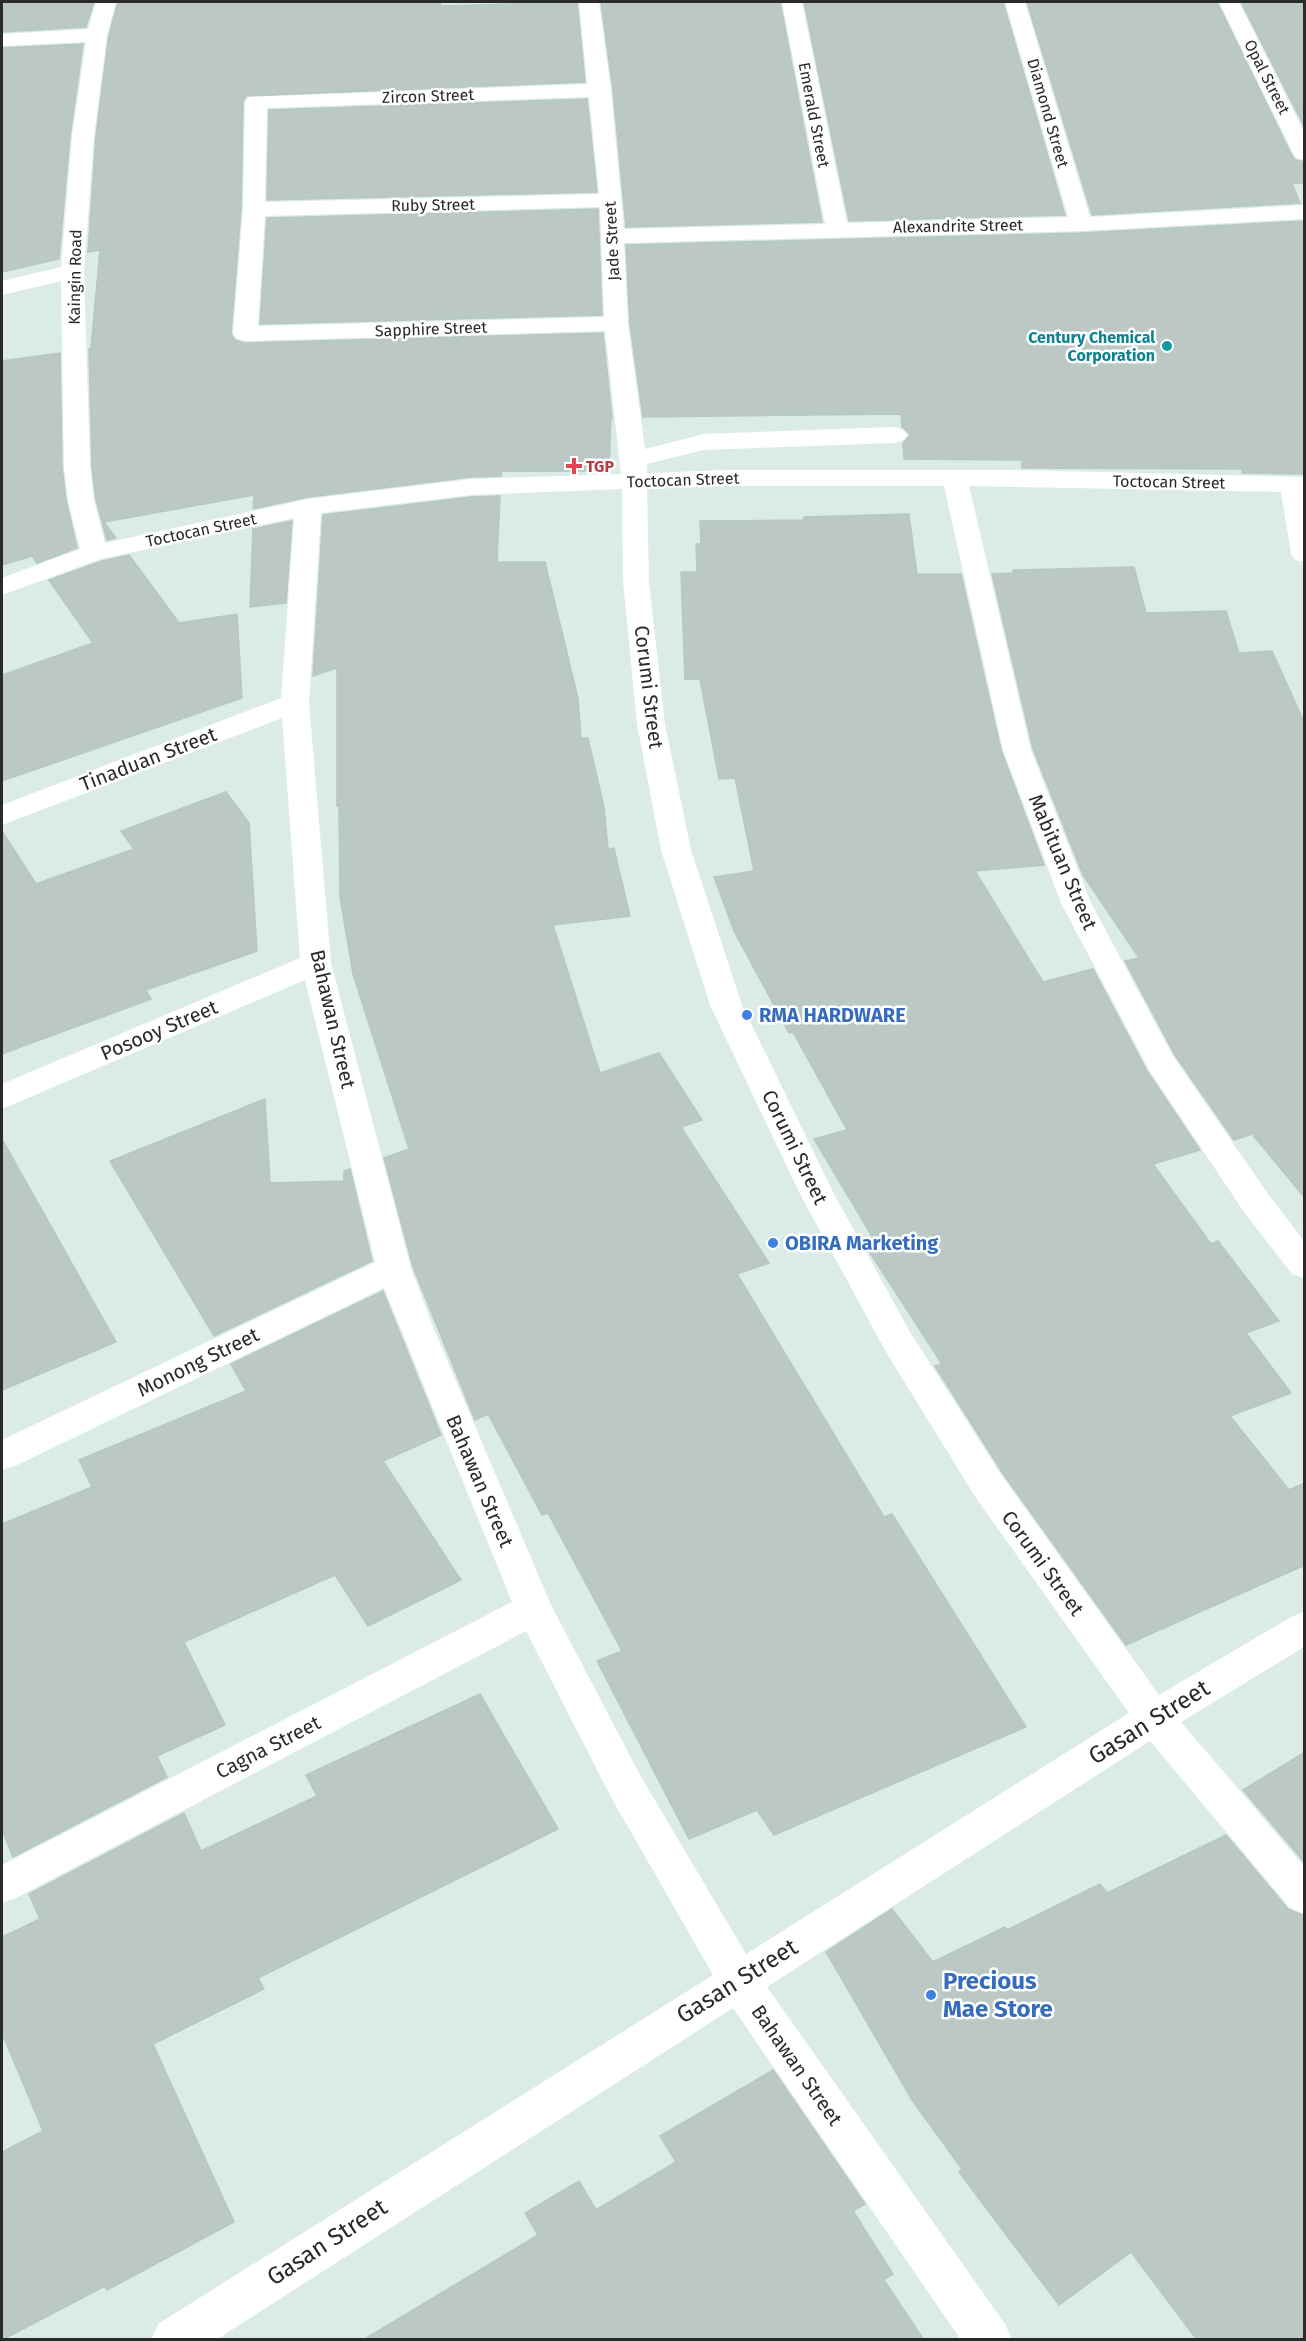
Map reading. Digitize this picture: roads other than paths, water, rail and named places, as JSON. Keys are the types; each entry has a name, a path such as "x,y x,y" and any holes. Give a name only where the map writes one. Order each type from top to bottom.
{"street":[{"name":"Kaingin Road","path":"94,553 81,500 77,468 72,271 83,136 98,35 106,2"},
{"name":"Jade Street","path":"589,2 611,200 616,324 634,470"},
{"name":"Emerald Street","path":"792,2 837,229"},
{"name":"Diamond Street","path":"1015,2 1081,224"},
{"name":"Opal Street","path":"1229,2 1305,153"},
{"path":"2,40 98,35"},
{"name":"Zircon Street","path":"254,209 256,102 600,90"},
{"name":"Ruby Street","path":"254,209 611,200"},
{"name":"Sapphire Street","path":"254,209 245,334 616,324"},
{"name":"Alexandrite Street","path":"612,236 1081,224 1305,212"},
{"path":"2,288 72,271"},
{"path":"634,470 704,442 895,435"},
{"name":"Toctocan Street","path":"2,587 94,553 308,507 634,470 726,478 1299,484"},
{"name":"Corumi Street","path":"634,470 636,582 651,724 676,850 726,1005 817,1194 898,1341 989,1488 1154,1718 1305,1895"},
{"name":"Mabituan Street","path":"955,479 1017,750 1076,903 1160,1062 1256,1203 1305,1265"},
{"path":"1299,484 1300,535 1305,554"},
{"name":"Bahawan Street","path":"308,507 295,703 316,963 394,1268 416,1327 534,1609 626,1787 738,1980 989,2340"},
{"name":"Tinaduan Street","path":"2,816 295,703"},
{"name":"Posooy Street","path":"2,1097 316,963"},
{"name":"Monong Street","path":"2,1456 394,1268"},
{"name":"Cagna Street","path":"2,1885 534,1609"},
{"name":"Gasan Street","path":"174,2340 1154,1718 1305,1628"}],"place":[{"name":"Century Chemical Corporation","path":"1167,346"},
{"name":"TGP","path":"574,466"},
{"name":"RMA HARDWARE","path":"747,1015"},
{"name":"OBIRA Marketing","path":"773,1243"},
{"name":"Precious Mae Store","path":"931,1995"}]}
